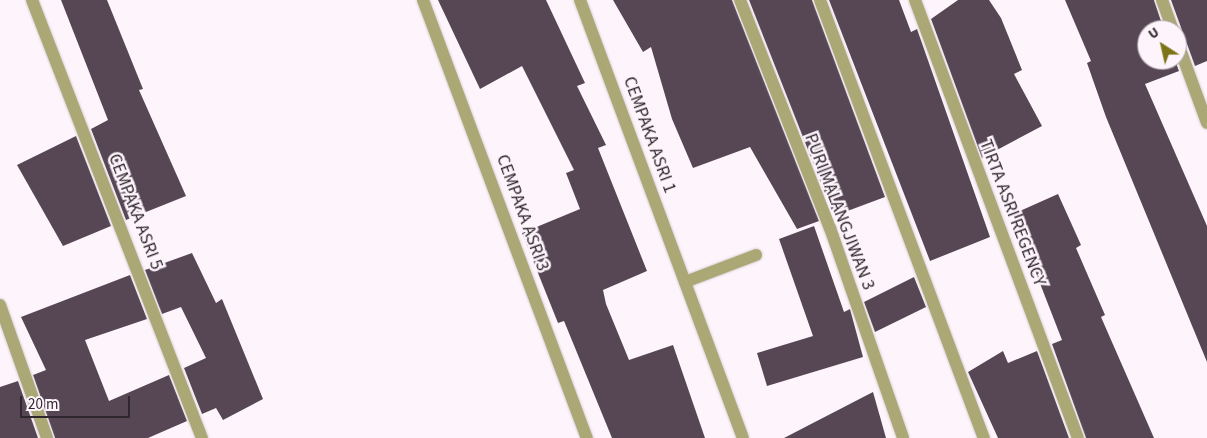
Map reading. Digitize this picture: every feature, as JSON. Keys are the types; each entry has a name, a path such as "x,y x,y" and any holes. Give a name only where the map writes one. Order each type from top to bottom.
{"street":[{"name":"CEMPAKA ASRI 5","path":"32,0 202,438"},
{"name":"CEMPAKA ASRI 3","path":"423,0 587,438"},
{"name":"CEMPAKA ASRI 1","path":"580,0 743,438"},
{"name":"PURI MALANGJIWAN 3","path":"740,0 830,228 903,438"},
{"path":"820,0 984,438"},
{"name":"TIRTA ASRI REGENCY","path":"915,0 1078,438"},
{"path":"1162,0 1169,20"},
{"path":"1187,68 1207,123"},
{"path":"685,282 756,254"},
{"path":"0,305 46,438"}],"building":[{"path":"61,0 107,0 143,89 139,90 186,196 126,220 91,129 108,120"},
{"path":"438,0 546,0 585,83 577,86 606,145 598,148 647,271 603,290 606,304 629,360 673,345 705,438 612,438 564,321 558,323 522,233 580,209 566,173 574,170 522,66 480,89"},
{"path":"613,0 732,0 819,221 797,229 750,147 693,168 672,119 651,47 643,52"},
{"path":"749,0 812,0 885,197 834,216"},
{"path":"829,0 899,0 911,32 917,29 990,237 930,261"},
{"path":"958,0 989,0 1001,18 1022,70 1014,74 1042,126 982,158 931,19"},
{"path":"1065,0 1154,0 1161,20 1137,20 1137,70 1179,71 1145,84 1207,226 1207,362 1106,117 1087,63 1091,61"},
{"path":"1171,0 1207,0 1207,61 1195,66 1187,44 1187,20 1178,20"},
{"path":"76,136 111,226 63,246 17,165"},
{"path":"1058,194 1081,245 1076,248 1105,315 1101,317 1154,438 1086,438 1052,344 1062,340 1013,214"},
{"path":"814,226 844,312 850,309 863,357 767,386 757,353 813,336 779,239"},
{"path":"192,253 216,303 222,299 263,399 223,420 216,408 202,414 184,368 206,358 181,307 162,314 145,270"},
{"path":"130,275 147,319 85,340 109,401 169,375 187,421 148,438 55,438 33,375 46,370 21,317"},
{"path":"914,277 926,307 875,332 864,302"},
{"path":"1003,351 1008,363 1037,351 1069,438 998,438 968,372"},
{"path":"18,381 38,438 0,438 0,387"},
{"path":"873,392 886,438 784,438"}]}
